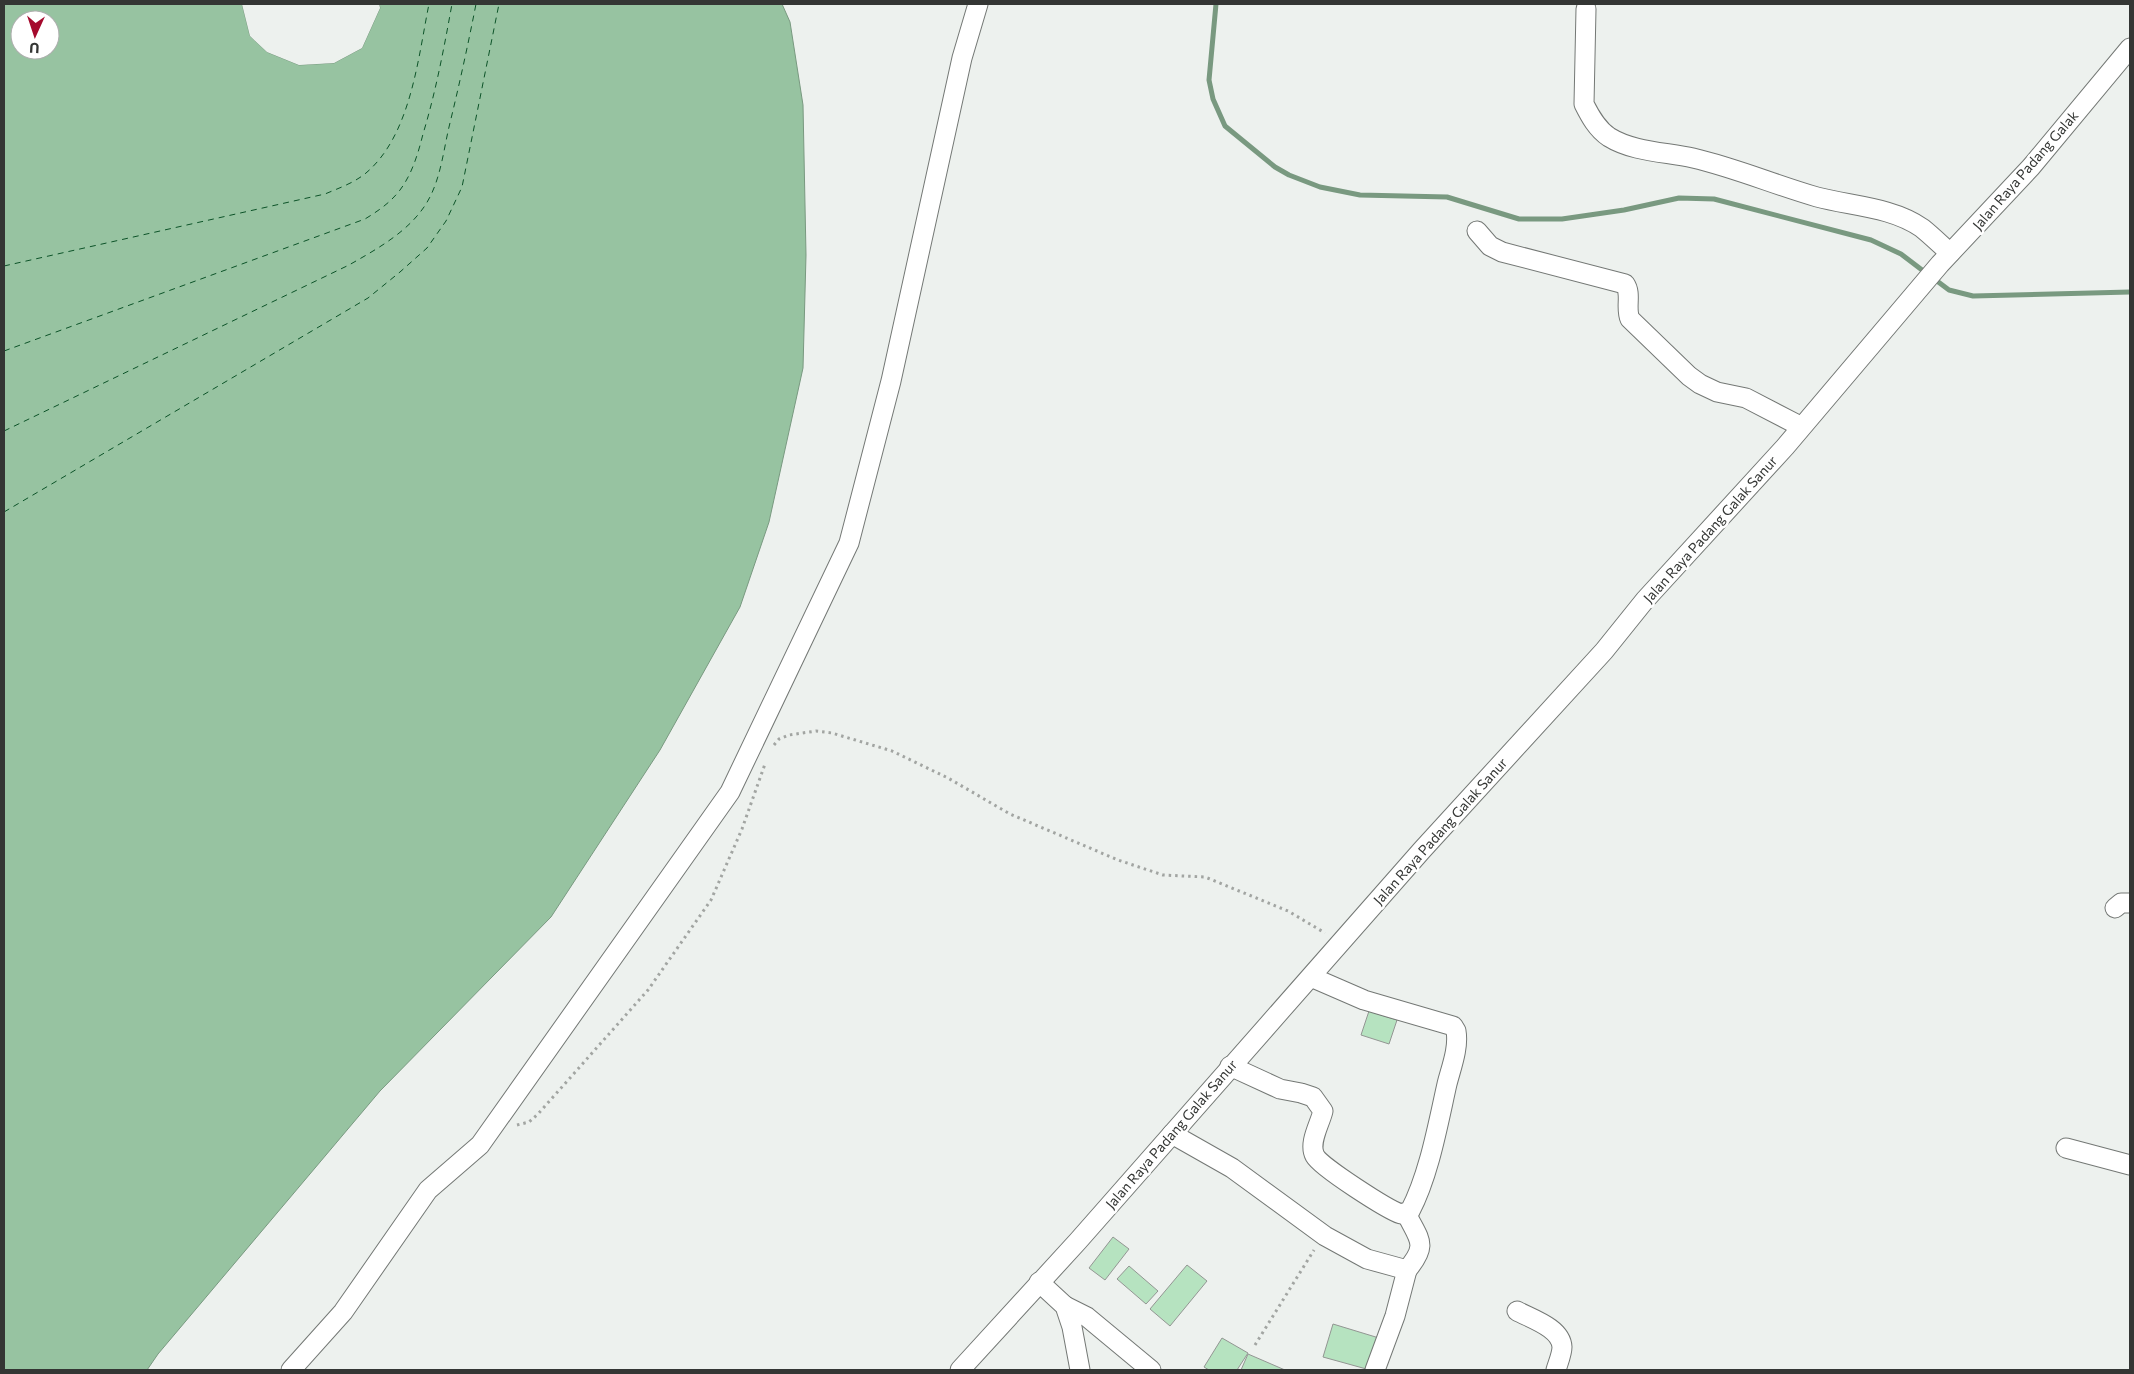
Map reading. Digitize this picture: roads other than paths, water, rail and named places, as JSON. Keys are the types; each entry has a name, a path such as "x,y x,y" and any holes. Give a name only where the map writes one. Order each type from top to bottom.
{"street":[{"path":"291,1370 343,1312 428,1190 485,1138 730,792 849,543 891,381 962,58 978,4"},
{"path":"1586,9 1584,104 1590,116 1609,137 1655,152 1688,157 1738,169 1817,197 1889,213 1921,228 1945,259"},
{"name":"Jalan Raya Padang Galak","path":"1919,290 2031,166 2130,48"},
{"path":"1477,231 1490,246 1502,252 1626,284 1629,290 1627,308 1630,319 1689,376 1717,392 1746,398 1800,426"},
{"name":"Jalan Raya Padang Galak Sanur","path":"960,1370 1172,1134 1416,857 1604,651 1640,606 1772,460 1919,290"},
{"path":"1230,1066 1266,1081 1280,1090 1313,1097 1323,1111 1313,1142 1315,1155 1323,1164 1378,1202 1396,1212 1406,1213 1410,1211 1434,1143 1455,1054 1456,1031 1452,1026 1364,1000 1311,977"},
{"path":"1172,1134 1232,1168 1325,1236 1368,1259 1407,1270"},
{"path":"2066,1148 2130,1165"},
{"path":"1375,1370 1395,1316 1407,1270 1419,1256 1422,1245 1406,1213"},
{"path":"1039,1282 1065,1306 1087,1317 1151,1370"},
{"path":"1065,1306 1072,1327 1080,1370"},
{"path":"1518,1311 1555,1332 1560,1338 1562,1349 1556,1370"}],"waterway":[{"path":"1216,4 1209,80 1213,99 1225,126 1275,167 1289,175 1320,187 1360,195 1447,197 1519,219 1562,219 1624,210 1679,198 1714,199 1871,240 1901,254 1926,273"},
{"path":"1933,278 1949,290 1973,296 2130,292"}]}
